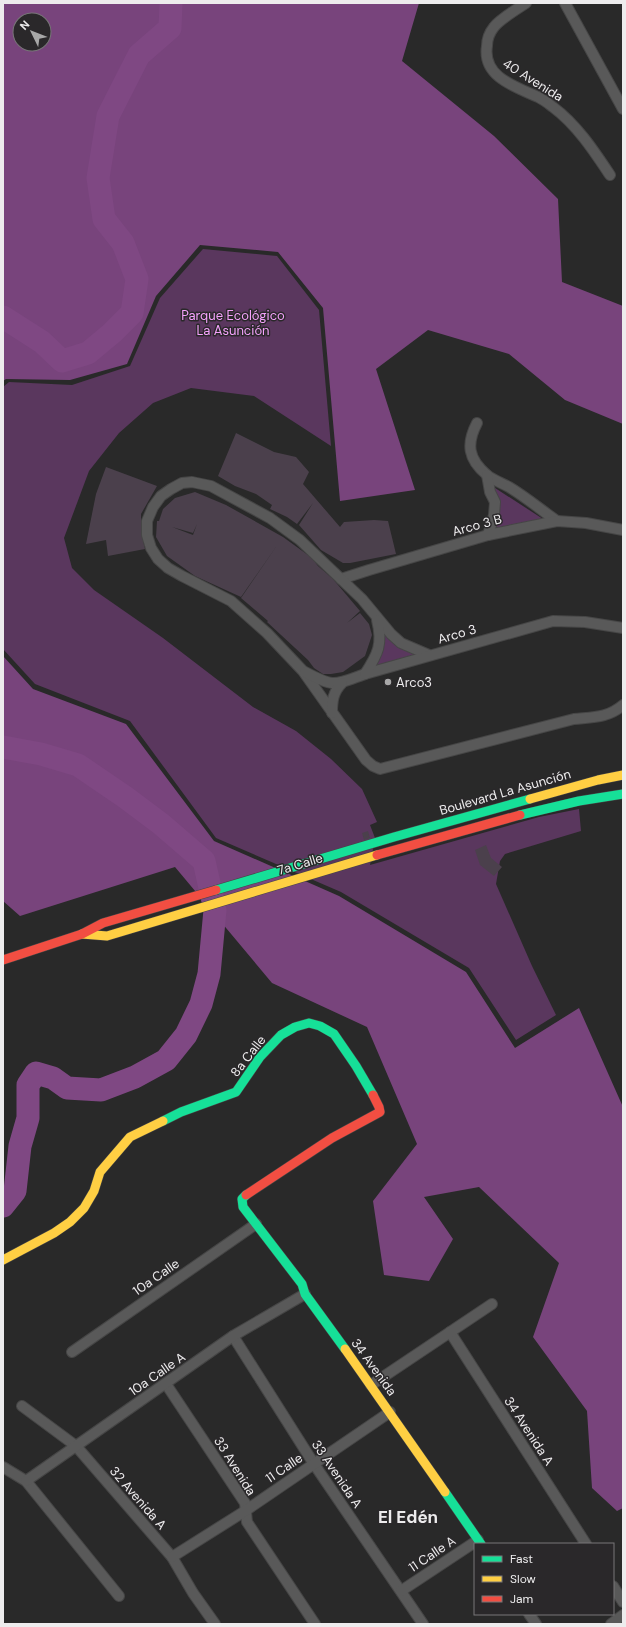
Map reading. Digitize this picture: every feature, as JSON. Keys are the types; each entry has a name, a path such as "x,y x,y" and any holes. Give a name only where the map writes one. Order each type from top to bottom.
{"main road":[{"name":"Boulevard La Asunción","path":"394,837 598,780 623,775"},
{"name":"Boulevard La Asunción","path":"526,814 557,804 594,797 623,794"},
{"name":"7a Calle","path":"82,934 107,936 397,849 526,814"},
{"name":"7a Calle","path":"3,960 82,934 103,923 394,837"},
{"name":"8a Calle","path":"3,1260 54,1233 70,1222 84,1208 94,1191 100,1172 130,1136 181,1112 236,1092 260,1057 281,1035 295,1027 309,1023 320,1026 334,1034 356,1066 379,1107 380,1112 332,1138 247,1193 242,1200 243,1207"},
{"name":"34 Avenida","path":"243,1207 302,1284 305,1294 390,1412 479,1542"}],"street":[{"name":"40 Avenida","path":"526,3 494,27 488,39 487,59 491,69 502,79 523,92 539,98 555,108 589,143 610,175"},
{"path":"565,3 623,109"},
{"path":"477,423 471,436 470,447 473,458 487,475 509,487 557,521"},
{"path":"487,475 490,492 495,502 494,515 488,535"},
{"path":"429,655 401,643 391,634 362,599 288,530 270,518 211,486 192,482 182,483 161,496 152,508 146,521 147,535 151,548 158,559 182,576 231,601 262,628 303,671 366,760 373,766 380,769 574,719 607,715 616,711 623,705"},
{"name":"Arco 3 B","path":"342,579 488,535 557,521 586,523 623,530"},
{"path":"365,674 379,650 381,634 376,617"},
{"name":"Arco 3","path":"303,671 326,683 342,683 365,674 429,655 553,621 584,622 623,628"},
{"path":"332,713 333,696 336,689 342,683"},
{"name":"10a Calle","path":"72,1352 256,1224"},
{"name":"10a Calle A","path":"26,1481 234,1336 305,1294"},
{"path":"371,1385 492,1304"},
{"name":"34 Avenida A","path":"450,1332 585,1543"},
{"name":"33 Avenida A","path":"234,1336 314,1464 423,1624"},
{"name":"33 Avenida","path":"166,1384 245,1503 247,1522 315,1624"},
{"name":"32 Avenida A","path":"22,1406 76,1446 172,1557 193,1593 215,1624"},
{"name":"11 Calle","path":"172,1557 245,1511 390,1412"},
{"path":"3,1467 26,1481 119,1596"},
{"name":"11 Calle A","path":"401,1591 474,1545"},
{"path":"614,1588 623,1602"},
{"path":"530,1615 536,1624"},
{"path":"611,1624 623,1615"}],"green space":[{"name":"Parque Ecológico La Asunción","path":"203,249 277,256 319,310 331,446 254,396 191,388 153,403 119,433 89,471 64,538 72,568 94,590 163,638 253,707 296,731 331,759 362,789 377,822 370,825 375,838 370,865 539,817 579,809 581,831 505,854 500,861 496,884 532,966 556,1015 516,1040 469,968 341,892 216,838 130,721 35,684 3,649 3,387 9,382 72,385 130,366 160,298"},
{"path":"492,486 543,519 496,529 499,509"},
{"path":"381,628 422,655 371,669"}],"shaded area":[{"path":"3,3 419,3 402,61 494,136 558,199 562,282 623,306 623,424 565,400 509,354 428,330 376,369 415,490 340,501 323,308 278,252 200,245 156,296 127,364 70,380 6,379 3,381"},
{"path":"3,656 33,689 126,724 214,841 339,896 466,972 515,1048 579,1008 623,1107 623,1508 617,1511 592,1488 587,1411 533,1337 559,1263 479,1187 424,1197 453,1239 429,1281 384,1275 373,1201 417,1144 367,1027 272,983 175,867 20,916 3,901"}],"building":[{"path":"236,433 274,452 296,457 309,472 303,484 340,527 344,522 374,520 388,521 396,554 343,563 321,550 299,525 313,503 297,524 287,517 270,509 272,505 256,494 235,486 218,476"},
{"path":"106,467 157,486 141,514 141,532 145,549 108,556 106,540 86,544 96,494"},
{"path":"195,492 226,505 283,537 312,558 318,566 333,579 360,611 347,623 360,613 369,624 372,635 365,656 343,672 323,674 314,668 308,660 267,622 268,621 241,598 278,544 241,597 195,576 167,556 156,537 157,521 159,521 163,509 175,498","holes":["197,524 193,535 172,527 193,533"]},
{"path":"368,831 370,838 364,840 362,833"},
{"path":"486,845 491,858 502,867 494,876 480,865 475,850"}],"waterway":[{"path":"3,317 42,342 62,361 88,353 112,333 132,313 137,279 123,243 104,219 98,178 108,116 139,55 170,28 171,3"},
{"path":"3,747 41,754 78,765 161,824 204,861 215,910 209,974 201,1004 186,1035 166,1060 135,1077 101,1090 67,1088 53,1078 36,1073 28,1085 28,1118 20,1146 15,1191 3,1206"}],"traffic: fast":[{"path":"520,815 579,801 623,794"},
{"path":"216,890 394,837 530,799"},
{"path":"163,1121 181,1112 236,1092 260,1057 281,1035 295,1027 309,1023 320,1026 334,1034 356,1066 373,1095"},
{"path":"246,1195 242,1199 243,1207 302,1284 305,1294 345,1349"},
{"path":"445,1492 480,1543"}],"traffic: slow":[{"path":"530,799 598,780 623,775"},
{"path":"82,934 107,936 377,855"},
{"path":"3,1260 54,1233 70,1222 84,1208 94,1191 100,1172 130,1137 163,1121"},
{"path":"345,1349 445,1492"}],"traffic: jam":[{"path":"377,855 520,815"},
{"path":"3,960 82,934 103,923 216,890"},
{"path":"246,1195 332,1138 380,1112 373,1095"}],"place":[{"name":"Arco3","path":"388,682"}],"district":[{"name":"El Edén","path":"408,1517"}]}
